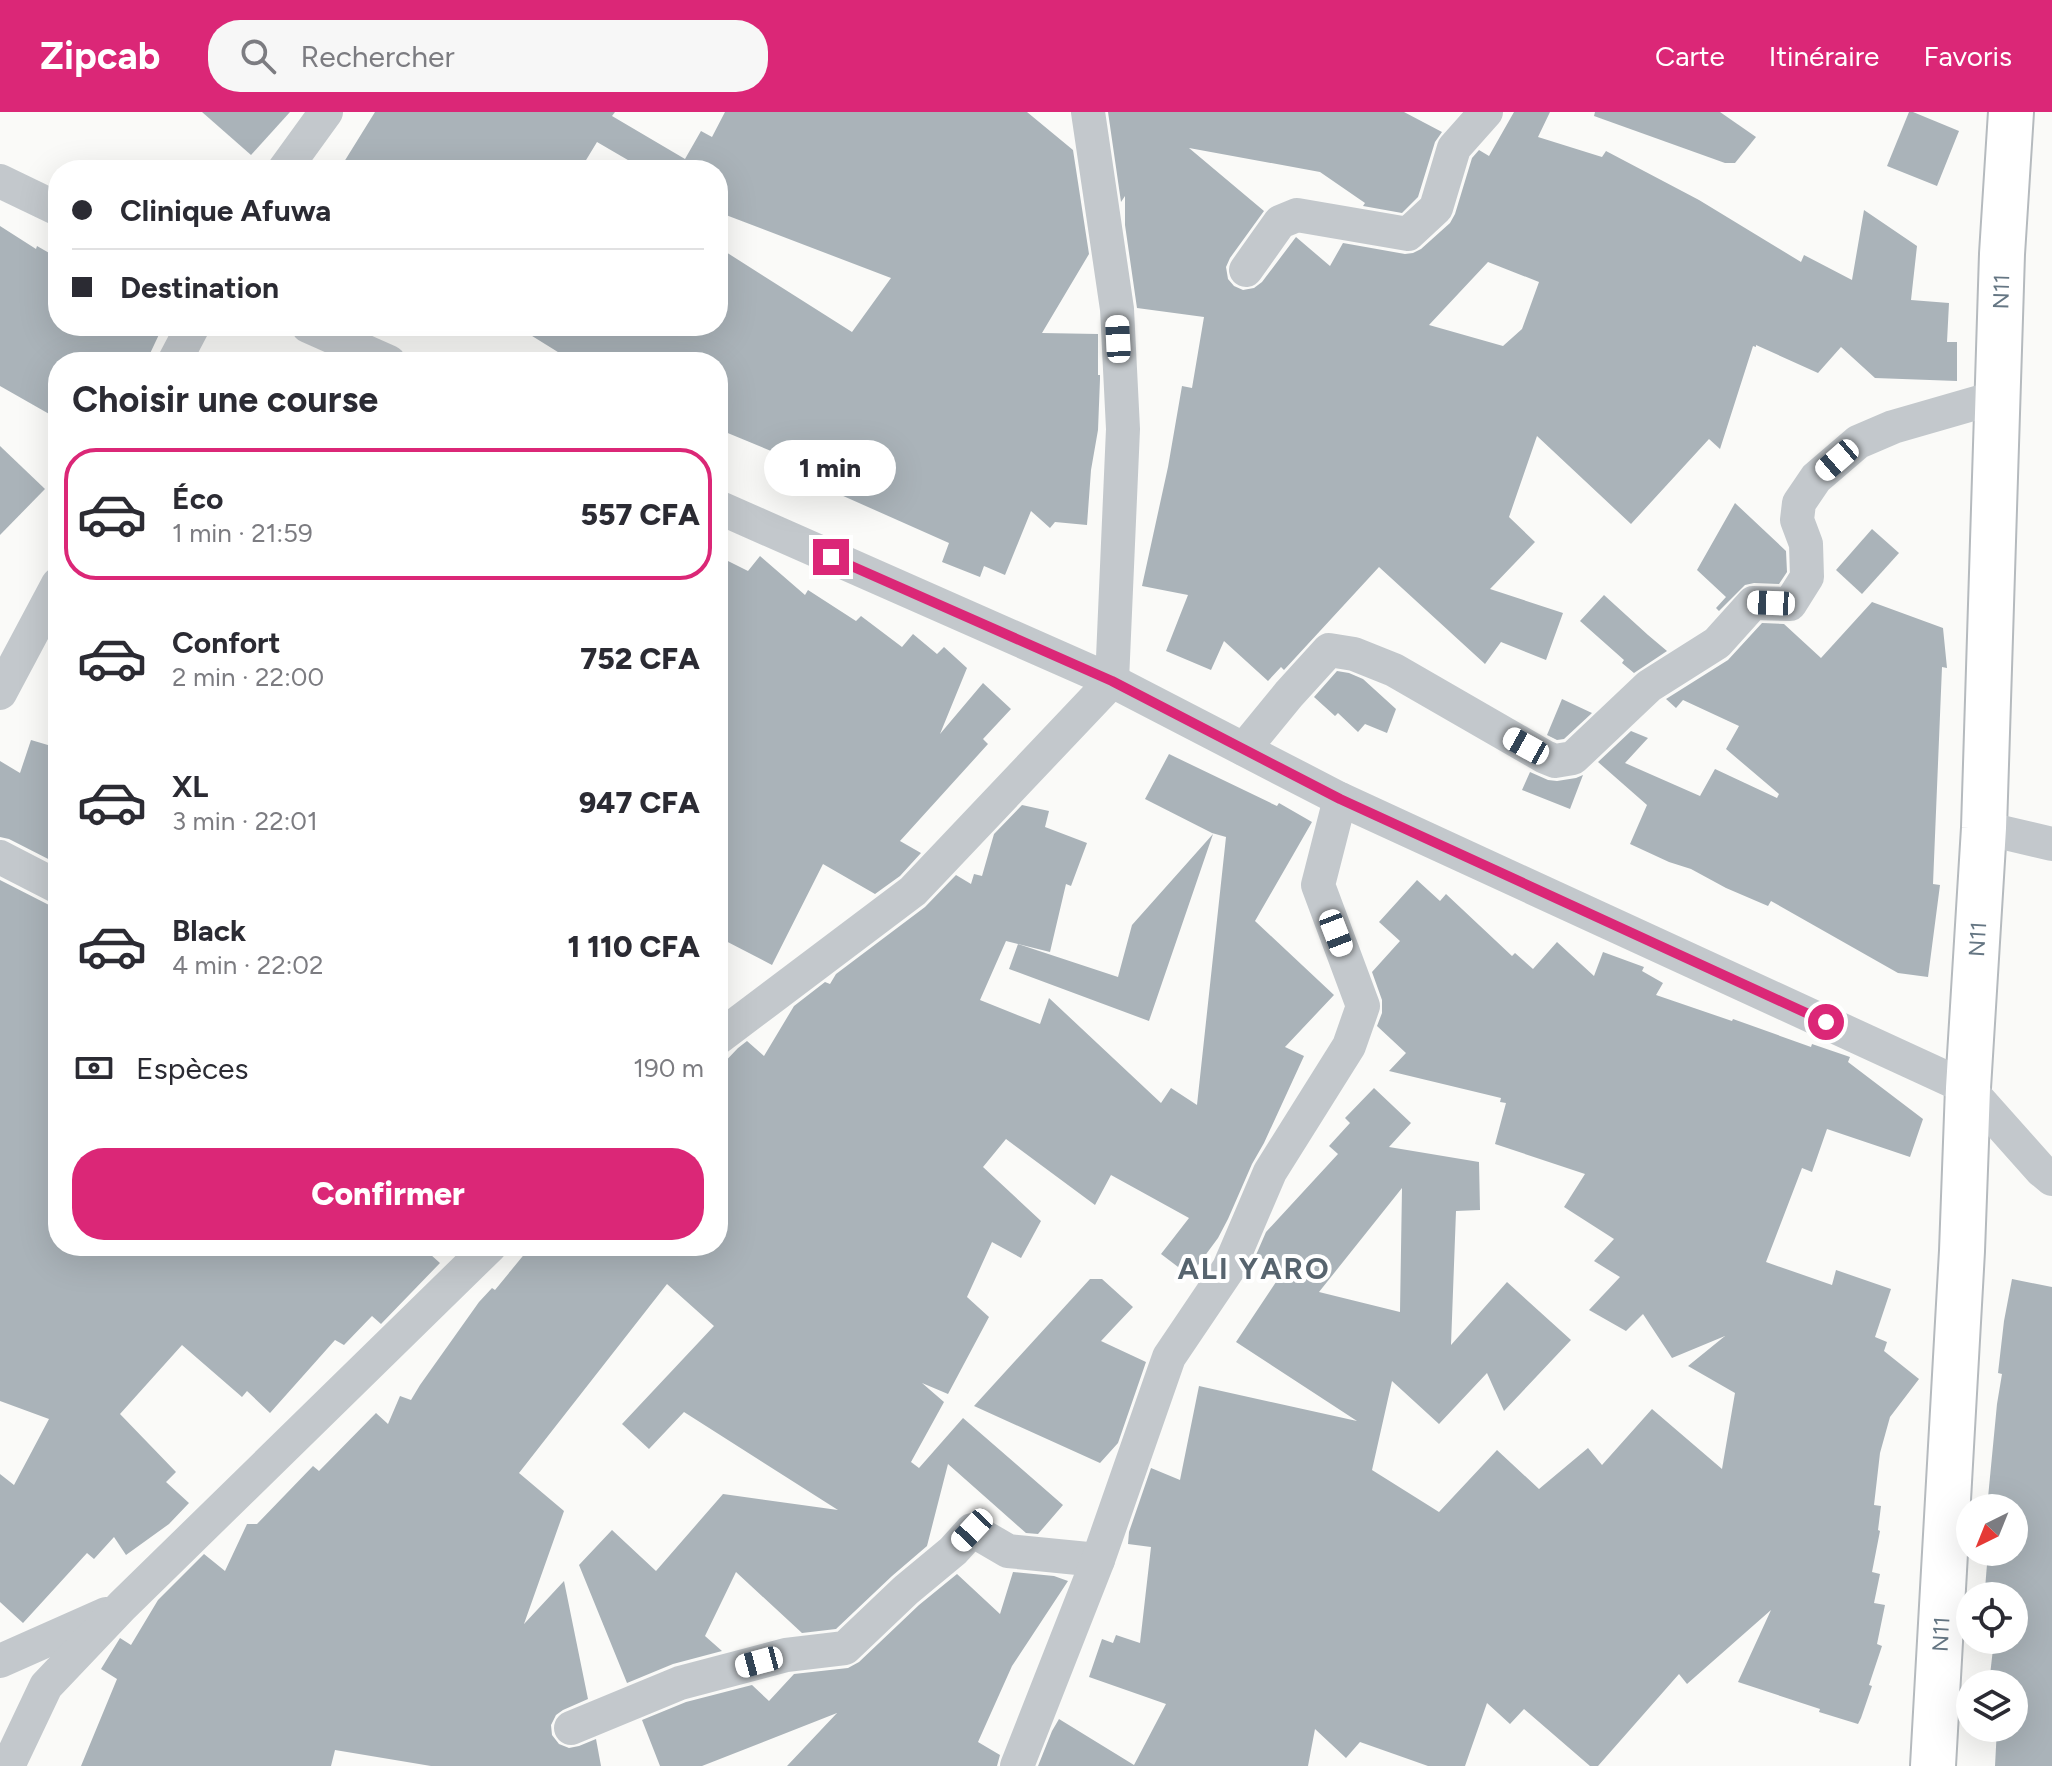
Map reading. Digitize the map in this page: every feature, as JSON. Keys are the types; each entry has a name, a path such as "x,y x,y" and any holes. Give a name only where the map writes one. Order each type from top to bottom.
{"main road":[{"name":"N11","path":"1933,1766 1984,828 2002,254 2011,112"}],"street":[{"path":"291,160 326,112"},
{"path":"728,1030 913,891 1112,681 1123,429 1117,309 1088,112"},
{"path":"1246,270 1280,222 1297,215 1408,234 1436,208 1454,148 1486,112"},
{"path":"0,181 48,204"},
{"path":"330,336 366,352"},
{"path":"1244,749 1329,650 1354,654 1394,670 1545,757 1555,761 1573,758 1649,686 1717,643 1753,603 1790,604 1807,577 1806,544 1797,520 1799,503 1816,478 1858,442 1893,427 1997,397"},
{"path":"728,511 1112,681 1340,799 1968,1088 2052,1179"},
{"path":"0,693 48,603"},
{"path":"1017,1766 1098,1560 1169,1357 1229,1268 1270,1172 1349,1046 1363,1006 1318,885 1340,799"},
{"path":"1984,828 2052,844"},
{"path":"0,857 48,882"},
{"path":"8,1766 46,1686 122,1606 480,1256"},
{"path":"571,1728 680,1683 786,1655 845,1648 953,1551 972,1530 1008,1551 1098,1560"},
{"path":"0,1661 122,1606"}],"building":[{"path":"202,112 290,112 251,155"},
{"path":"375,112 615,112 612,116 685,159 701,131 712,137 725,112 1027,112 1073,150 1089,254 1042,333 1098,334 1098,430 1087,525 1055,522 1050,528 1031,511 1005,575 984,566 980,577 942,562 949,543 823,487 825,482 791,471 795,461 728,433 728,352 558,352 532,336 728,336 728,253 852,332 891,278 728,216 728,160 628,160 597,142 586,160 345,160"},
{"path":"1108,112 1404,112 1442,132 1435,142 1418,197 1402,213 1363,206 1365,203 1320,172 1189,148 1264,211 1226,267 1228,279 1234,286 1243,290 1254,288 1296,237 1330,266 1343,243 1405,254 1421,249 1450,223 1472,158 1479,150 1489,156 1514,112 1550,112 1538,137 1602,157 1606,151 1699,200 1801,262 1804,255 1852,280 1864,210 1917,246 1911,300 1949,303 1947,342 1957,342 1957,381 1875,378 1841,347 1818,373 1753,346 1720,449 1709,439 1631,524 1537,436 1509,517 1535,542 1490,589 1563,613 1546,660 1501,642 1485,664 1379,567 1284,670 1281,667 1268,681 1224,641 1211,670 1166,651 1188,595 1142,586 1182,386 1192,388 1204,317 1137,308 1125,225 1125,196 1121,202","holes":["1488,262 1539,282 1522,329 1503,346 1429,325"]},
{"path":"1595,112 1720,112 1756,137 1735,163 1725,163 1594,116"},
{"path":"1909,112 1959,131 1937,186 1887,166"},
{"path":"0,226 36,249 37,246 48,252 48,336 158,336 151,352 48,352 48,413 0,386"},
{"path":"0,446 45,489 0,535"},
{"path":"1735,503 1786,551 1787,572 1779,584 1745,585 1719,611 1716,608 1726,597 1697,570"},
{"path":"1872,529 1899,553 1862,594 1836,570"},
{"path":"760,556 805,595 808,590 856,621 861,616 902,647 913,634 937,654 944,647 967,668 940,734 983,683 1011,709 983,739 988,744 900,841 921,853 900,876 875,894 823,864 772,965 728,942 728,561 748,571"},
{"path":"1604,595 1667,651 1634,673 1622,663 1624,660 1580,621"},
{"path":"1872,602 1943,628 1947,668 1942,667 1933,884 1940,885 1928,977 1898,973 1771,901 1768,906 1630,844 1647,805 1598,762 1631,731 1648,738 1625,763 1700,796 1715,769 1777,798 1779,794 1726,749 1739,726 1683,700 1676,708 1666,699 1728,660 1762,623 1784,624 1821,658"},
{"path":"1337,671 1363,679 1396,709 1387,733 1365,724 1358,732 1338,713 1335,716 1314,697"},
{"path":"1562,699 1592,713 1564,739 1557,740 1547,735"},
{"path":"31,740 48,745 48,859 0,837 0,761 20,773"},
{"path":"1169,754 1277,806 1279,803 1312,822 1255,921 1334,995 1285,1047 1304,1056 1228,1219 1190,1276 1161,1254 1189,1218 1111,1175 1095,1205 1006,1139 983,1167 1041,1221 1021,1258 992,1242 967,1297 989,1317 948,1394 922,1383 944,1402 911,1462 919,1468 963,1418 1063,1505 1038,1534 1026,1533 948,1464 927,1546 836,1629 802,1633 736,1572 705,1636 722,1651 673,1664 627,1683 579,1565 612,1530 656,1571 723,1494 838,1510 684,1412 649,1449 622,1424 714,1326 667,1284 519,1473 564,1511 524,1624 564,1581 588,1699 556,1715 551,1725 552,1735 559,1744 569,1748 596,1739 601,1766 431,1766 335,1750 331,1766 81,1766 117,1679 101,1669 120,1638 131,1645 158,1600 204,1554 225,1571 247,1524 257,1524 313,1466 319,1471 376,1413 388,1424 400,1396 411,1400 479,1302 492,1288 495,1290 523,1256 728,1256 728,1058 747,1041 764,1056 794,1006 825,982 830,984 836,974 925,907 956,875 971,884 974,874 982,876 994,834 1022,805 1049,811 1045,827 1087,843 1071,886 1066,884 1050,952 1006,941 980,1000 1040,1024 1049,998 1161,1103 1171,1088 1197,1105 1226,837 1145,799"},
{"path":"1530,772 1557,781 1583,775 1570,809 1522,790"},
{"path":"1213,834 1149,1021 1009,969 1018,944 1118,977 1132,925"},
{"path":"0,880 48,904 48,1256 432,1256 440,1263 381,1324 372,1316 344,1345 335,1340 270,1413 247,1391 242,1397 182,1345 120,1414 176,1472 166,1482 189,1503 169,1524 126,1555 114,1537 94,1559 87,1553 23,1623 0,1602 0,1474 14,1485 49,1419 0,1401"},
{"path":"1417,880 1440,901 1446,894 1512,956 1515,953 1533,969 1557,942 1594,976 1603,952 1644,967 1642,971 1663,983 1656,995 1850,1057 1848,1062 1923,1119 1910,1157 1827,1129 1812,1172 1802,1168 1766,1262 1832,1285 1836,1270 1891,1289 1875,1337 1887,1342 1884,1351 1919,1379 1890,1417 1880,1453 1874,1505 1881,1506 1880,1531 1872,1572 1880,1574 1874,1603 1885,1605 1877,1644 1882,1646 1858,1724 1738,1682 1771,1610 1687,1684 1679,1674 1598,1766 1590,1766 1524,1709 1510,1724 1487,1703 1465,1766 1428,1766 1360,1742 1346,1758 1315,1729 1308,1766 1038,1766 1059,1719 1134,1765 1166,1704 1089,1677 1102,1639 1113,1643 1116,1635 1140,1643 1151,1547 1128,1544 1129,1532 1151,1468 1180,1480 1199,1386 1357,1421 1236,1342 1284,1270 1256,1255 1266,1232 1338,1154 1329,1146 1350,1123 1345,1118 1374,1088 1411,1123 1389,1147 1479,1162 1480,1210 1456,1211 1451,1345 1507,1282 1571,1340 1504,1411 1487,1373 1439,1424 1392,1381 1372,1470 1439,1512 1497,1450 1539,1489 1588,1448 1602,1465 1652,1409 1722,1469 1735,1393 1688,1366 1725,1336 1672,1358 1643,1314 1626,1331 1589,1310 1620,1277 1594,1261 1614,1239 1564,1207 1585,1174 1495,1144 1506,1103 1500,1102 1501,1098 1389,1071 1406,1053 1377,1026 1382,1013 1382,1000 1372,972 1400,941 1379,922","holes":["1402,1188 1400,1312 1319,1292"]},
{"path":"1090,1279 1102,1279 1133,1307 1101,1341 1146,1362 1118,1443 1100,1463 974,1406"},
{"path":"2012,1279 2052,1287 2052,1766 1995,1766 1996,1742 2028,1742 2028,1670 1991,1670 1992,1654 2028,1654 2028,1582 1986,1582 1987,1566 2028,1566 2028,1494 1988,1494 2002,1374 1998,1373"},
{"path":"1013,1572 1054,1576 1068,1581 1012,1666 978,1742 1000,1755 997,1766 787,1766 837,1713 702,1766 660,1766 642,1720 686,1702 752,1685 769,1701 794,1674 848,1668 859,1662 957,1574 1000,1614"}],"district":[{"name":"ALI YARO","path":"1254,1268"}],"route":[{"path":"831,557 1112,681 1340,799 1826,1022"}]}
